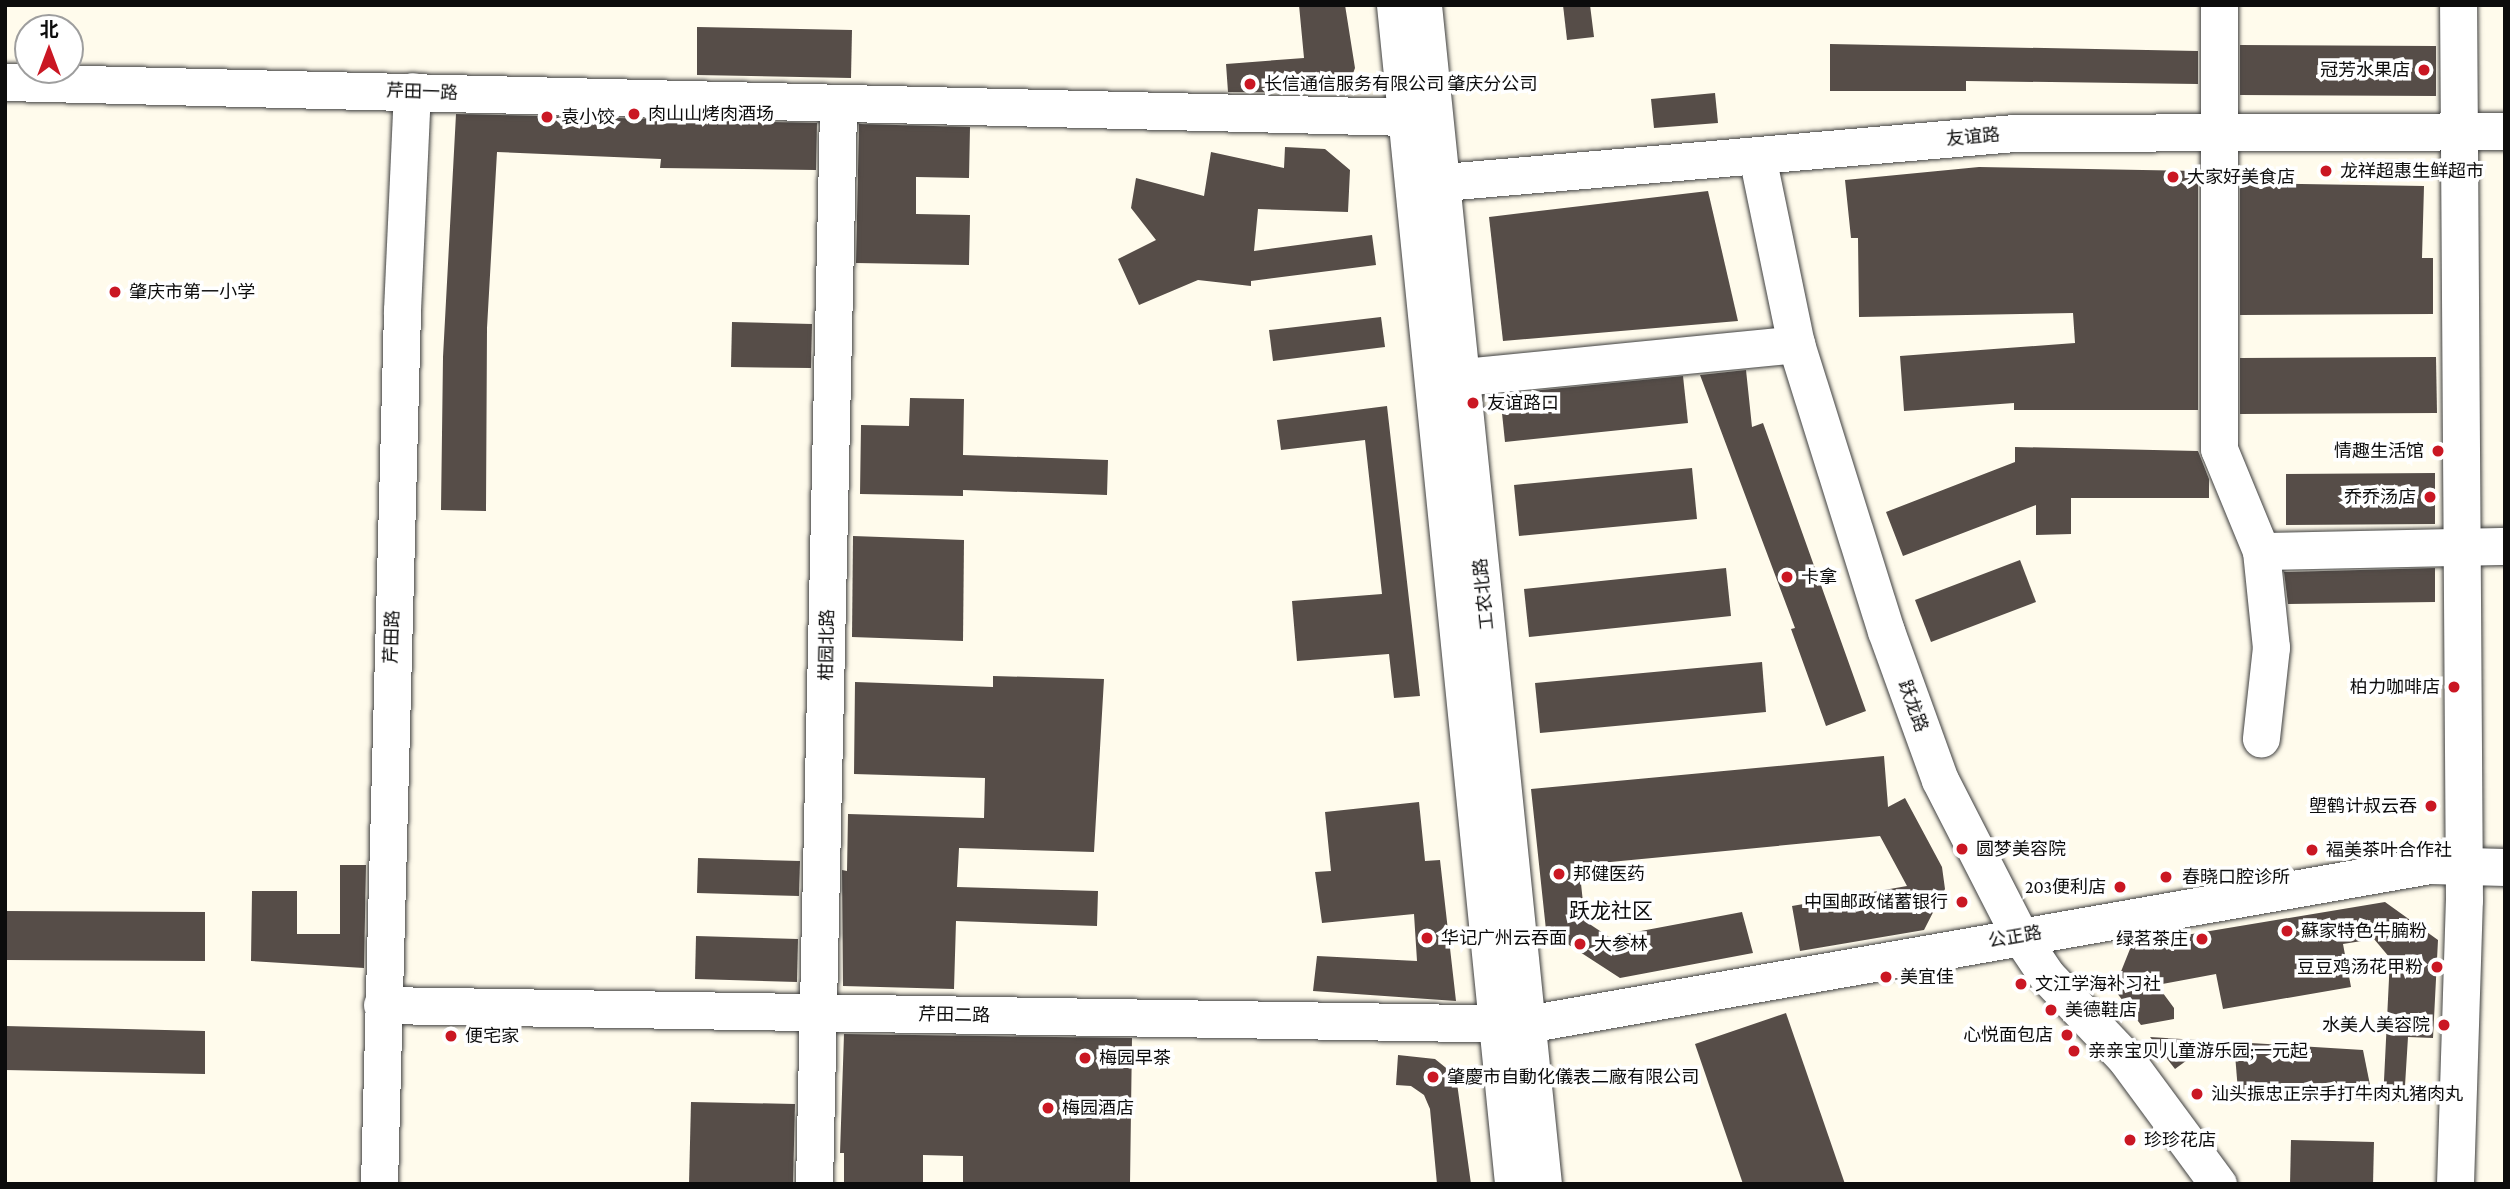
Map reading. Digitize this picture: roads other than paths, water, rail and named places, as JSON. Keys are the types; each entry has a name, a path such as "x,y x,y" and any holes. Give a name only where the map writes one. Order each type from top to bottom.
{"street":[{"name":"工农北路","path":"1395,5 1511,1024 1543,1184"},
{"name":"工农北路","path":"1423,5 1444,181 1462,377 1511,1024 1513,1184"},
{"path":"2219,5 2216,132 2219,449 2261,551 2271,647 2261,738"},
{"path":"2455,1184 2463,864 2458,5"},
{"name":"芹田一路","path":"5,82 412,91 838,106 1406,117"},
{"name":"芹田路","path":"379,1184 382,1004 412,91"},
{"name":"柑园北路","path":"814,1184 820,1012 838,106"},
{"name":"友谊路","path":"1444,181 2014,133 2505,131"},
{"name":"跃龙路","path":"1757,156 1796,345 1886,631 1940,780 2020,936 2047,976 2125,1058 2218,1184"},
{"path":"1462,377 1796,345"},
{"path":"2261,551 2505,547"},
{"name":"公正路","path":"1511,1024 2430,865 2505,867"},
{"name":"芹田二路","path":"382,1004 1511,1024"}],"place":[{"name":"冠芳水果店","path":"2424,70"},
{"name":"长信通信服务有限公司 肇庆分公司","path":"1250,84"},
{"name":"肉山山烤肉酒场","path":"634,114"},
{"name":"袁小饺","path":"547,117"},
{"name":"龙祥超惠生鲜超市","path":"2326,171"},
{"name":"大家好美食店","path":"2173,177"},
{"name":"肇庆市第一小学","path":"115,292"},
{"name":"友谊路口","path":"1473,403"},
{"name":"情趣生活馆","path":"2438,451"},
{"name":"乔乔汤店","path":"2430,497"},
{"name":"卡拿","path":"1787,577"},
{"name":"柏力咖啡店","path":"2454,687"},
{"name":"塱鹤计叔云吞","path":"2431,806"},
{"name":"圆梦美容院","path":"1962,849"},
{"name":"褔美茶叶合作社","path":"2312,850"},
{"name":"邦健医药","path":"1559,874"},
{"name":"春晓口腔诊所","path":"2166,877"},
{"name":"203便利店","path":"2120,887"},
{"name":"中国邮政储蓄银行","path":"1962,902"},
{"name":"蘇家特色牛腩粉","path":"2287,931"},
{"name":"华记广州云吞面","path":"1427,938"},
{"name":"绿茗茶庄","path":"2202,939"},
{"name":"大参林","path":"1580,944"},
{"name":"豆豆鸡汤花甲粉","path":"2437,967"},
{"name":"美宜佳","path":"1886,977"},
{"name":"文江学海补习社","path":"2021,984"},
{"name":"美德鞋店","path":"2051,1010"},
{"name":"水美人美容院","path":"2444,1025"},
{"name":"心悦面包店","path":"2067,1035"},
{"name":"便宅家","path":"451,1036"},
{"name":"亲亲宝贝儿童游乐园;一元起","path":"2074,1051"},
{"name":"梅园早茶","path":"1085,1058"},
{"name":"肇慶市自動化儀表二廠有限公司","path":"1433,1077"},
{"name":"汕头振忠正宗手打牛肉丸猪肉丸","path":"2197,1094"},
{"name":"梅园酒店","path":"1048,1108"},
{"name":"珍珍花店","path":"2130,1140"}],"district":[{"name":"跃龙社区","path":"1611,911"}]}
